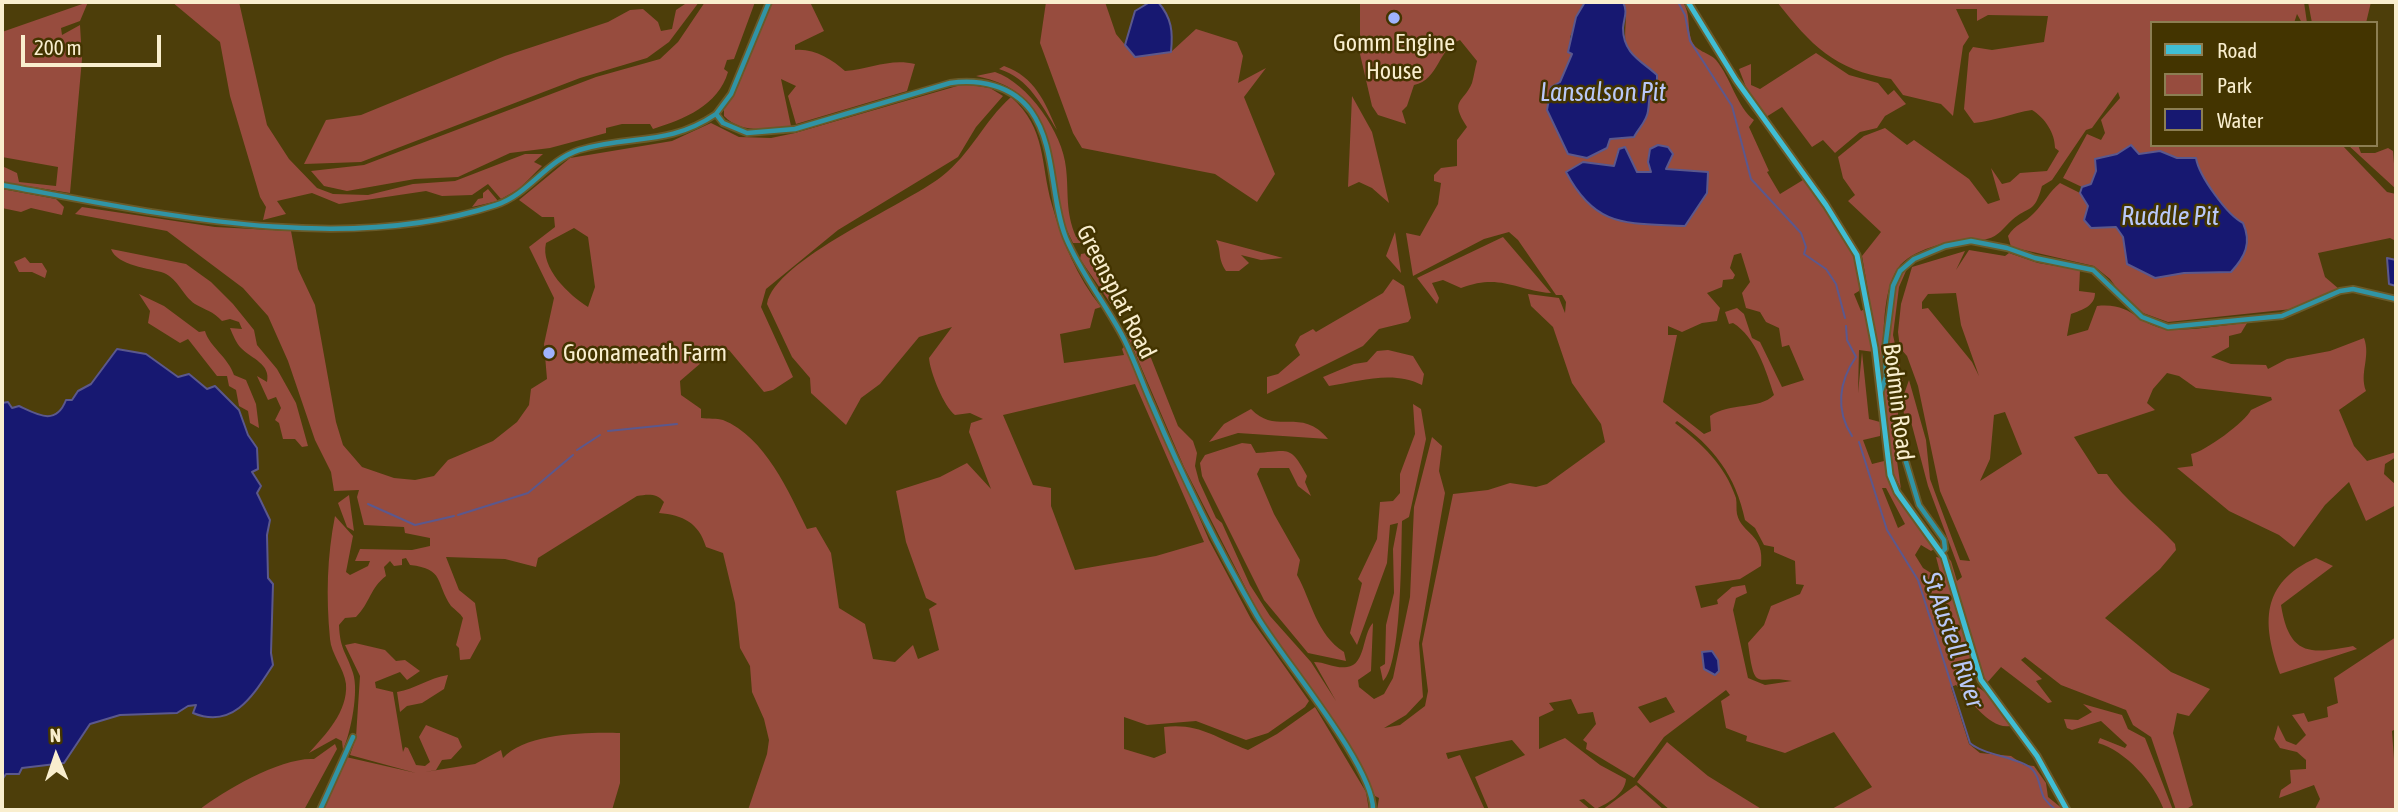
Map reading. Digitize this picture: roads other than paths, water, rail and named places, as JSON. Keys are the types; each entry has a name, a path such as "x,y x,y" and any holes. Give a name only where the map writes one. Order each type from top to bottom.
{"main road":[{"name":"Bodmin Road","path":"1688,2 1736,80 1851,241 1862,273 1881,391 1890,475 1897,492 1942,552 1981,680 2036,757 2067,810"}],"street":[{"path":"2,186 204,221 322,229 399,224 464,215 499,205 523,190 554,162 566,155 601,145 670,137 695,127 716,114 731,93 769,2"},
{"name":"Greensplat Road","path":"716,114 723,122 747,133 795,129 968,80 1007,90 1030,110 1041,133 1057,214 1068,241 1124,339 1201,510 1258,617 1353,758 1369,789 1373,810"},
{"path":"1881,391 1886,377 1885,348 1893,286 1900,271 1924,255 1971,241 2093,270 2142,317 2168,327 2281,316 2340,291 2353,289 2396,299"},
{"path":"1899,442 1919,505 1944,540 1945,549 1942,552"},
{"path":"320,810 353,737"}],"water":[{"path":"1150,2 1158,2 1169,20 1171,52 1135,57 1125,45 1135,11"},
{"name":"Lansalson Pit","path":"1585,2 1623,2 1626,44 1634,56 1657,75 1657,85 1650,94 1647,115 1634,137 1610,139 1607,148 1587,158 1568,154 1547,110 1551,87 1560,82 1572,54 1568,52 1576,17"},
{"path":"1658,145 1668,147 1673,154 1666,169 1708,172 1707,193 1685,226 1630,223 1615,219 1589,204 1577,191 1566,172 1583,162 1614,166 1619,149 1625,147 1637,172 1651,172 1648,162 1650,149"},
{"name":"Ruddle Pit","path":"2131,145 2139,154 2160,151 2177,158 2196,158 2202,175 2215,194 2229,212 2243,223 2246,230 2246,249 2231,272 2184,273 2155,278 2127,264 2123,237 2116,227 2091,228 2084,220 2088,206 2080,193 2082,187 2091,184 2096,171 2095,159 2117,154"},
{"path":"2387,258 2396,260 2396,286 2389,284"},
{"path":"117,349 146,354 178,377 189,374 207,389 215,386 239,410 248,435 257,448 258,469 252,472 261,486 257,493 270,520 267,535 268,578 273,584 273,665 250,697 231,713 220,717 207,717 193,713 196,705 188,706 177,713 120,715 90,724 64,763 22,768 19,774 6,774 2,780 2,403 8,402 12,408 19,406 40,415 52,416 62,408 66,400 72,400 78,391 91,384"},
{"path":"1712,651 1718,660 1719,671 1715,675 1704,669 1702,652"}],"waterway":[{"name":"St Austell River","path":"1678,2 1685,15 1690,41 1732,106 1751,179 1801,233 1806,247 1804,254 1826,269 1836,284 1845,318"},
{"name":"St Austell River","path":"1846,326 1847,340 1856,357 1846,376 1841,406 1852,436"},
{"path":"608,431 677,424"},
{"path":"577,450 600,435"},
{"name":"St Austell River","path":"1859,442 1887,530 1918,580 1970,743 2031,768 2038,778 2044,798 2056,810"},
{"path":"458,515 528,493 573,455"},
{"path":"368,504 415,525 454,516"}],"place":[{"name":"Gomm Engine House","path":"1394,18"},
{"name":"Goonameath Farm","path":"549,353"}]}
